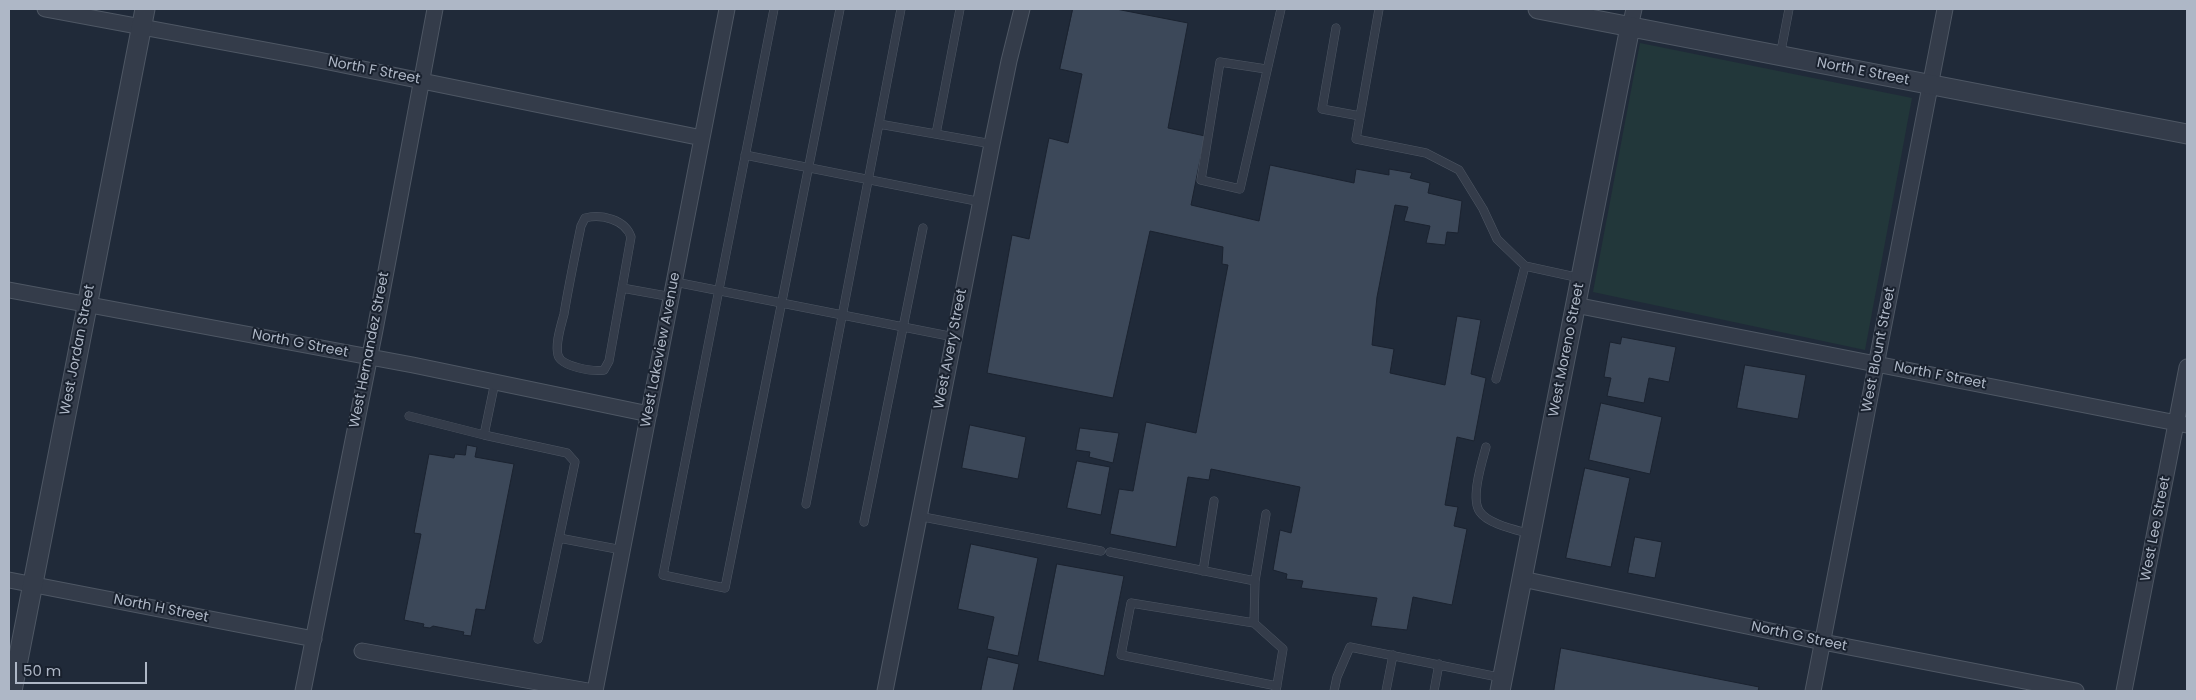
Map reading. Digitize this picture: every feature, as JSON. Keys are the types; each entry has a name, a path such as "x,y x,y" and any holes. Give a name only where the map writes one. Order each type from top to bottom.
{"street":[{"name":"North F Street","path":"45,9 143,18 422,81 702,138"},
{"name":"West Hernandez Street","path":"303,691 435,9"},
{"name":"West Lakeview Avenue","path":"595,691 727,9"},
{"name":"West Avery Street","path":"885,691 992,144 1022,9"},
{"name":"North E Street","path":"1538,9 1632,18 1780,56 2187,134"},
{"name":"West Blount Street","path":"1813,691 1945,9"},
{"name":"West Jordan Street","path":"12,691 143,18"},
{"name":"West Moreno Street","path":"1501,685 1632,18"},
{"name":"North G Street","path":"9,290 369,357 649,414"},
{"name":"North F Street","path":"1575,305 2182,423"},
{"name":"West Lee Street","path":"2124,691 2182,423 2187,367"},
{"name":"North G Street","path":"1522,579 1822,642 2076,691"},
{"name":"North H Street","path":"9,580 314,639"},
{"path":"362,650 588,691"}],"lane":[{"path":"774,9 663,576 726,588 840,9"},
{"path":"806,504 902,9"},
{"path":"936,134 960,9"},
{"path":"1266,69 1220,62 1201,180 1240,189 1281,9"},
{"path":"1379,9 1356,139 1426,153 1459,170 1483,209 1497,239 1525,266 1580,278"},
{"path":"1780,56 1789,9"},
{"path":"1336,28 1322,109 1360,116"},
{"path":"879,124 992,144"},
{"path":"745,155 981,202"},
{"path":"592,216 616,220 629,232 631,237 622,288 609,361 604,370 597,371 569,365 561,361 558,356 560,331 581,226 585,218 592,216"},
{"path":"864,522 923,228"},
{"path":"1496,379 1525,266"},
{"path":"622,288 718,291 954,337"},
{"path":"484,435 495,382"},
{"path":"409,416 567,453 574,462 538,639"},
{"path":"1486,447 1478,483 1476,505 1481,514 1500,525 1531,534"},
{"path":"1203,571 1214,501"},
{"path":"1254,623 1255,582 1266,514"},
{"path":"918,516 1101,550"},
{"path":"559,538 622,550"},
{"path":"1110,552 1255,582"},
{"path":"1132,603 1254,623 1283,649 1276,689 1121,655 1132,603"},
{"path":"1334,691 1337,677 1350,647 1439,664 1501,685"},
{"path":"1386,691 1393,655"},
{"path":"1434,691 1439,664"}],"green space":[{"path":"1640,43 1912,98 1865,350 1593,292"}],"building":[{"path":"1073,9 1116,9 1188,23 1168,128 1205,136 1191,205 1259,221 1270,165 1354,183 1356,169 1389,175 1389,169 1412,173 1410,178 1430,183 1428,193 1462,201 1458,233 1447,232 1445,245 1426,243 1430,226 1404,221 1408,207 1395,205 1377,297 1372,345 1394,349 1390,373 1445,385 1457,316 1481,320 1471,374 1486,378 1474,441 1457,437 1445,505 1458,507 1454,526 1467,529 1452,605 1413,597 1407,630 1371,626 1377,598 1301,588 1303,581 1286,579 1287,574 1273,570 1280,530 1291,533 1300,487 1211,469 1209,480 1188,477 1176,547 1110,534 1119,489 1133,491 1146,422 1196,433 1228,265 1222,264 1223,247 1150,231 1113,398 987,373 1012,235 1029,239 1049,138 1068,143 1082,74 1060,69"},
{"path":"1622,337 1676,347 1669,382 1649,378 1644,403 1607,396 1611,378 1604,377 1610,342 1620,344"},
{"path":"1745,365 1806,375 1798,419 1737,408"},
{"path":"1601,403 1662,417 1650,474 1589,460"},
{"path":"970,425 1026,437 1018,479 962,468"},
{"path":"1080,428 1119,433 1113,463 1089,457 1090,452 1076,450"},
{"path":"467,445 477,447 475,457 514,464 485,610 476,609 471,636 463,635 464,632 433,626 430,628 423,627 424,624 404,620 421,534 414,533 429,454 454,458 455,454 465,455"},
{"path":"1077,461 1110,467 1101,515 1067,508"},
{"path":"1585,468 1630,478 1611,567 1566,558"},
{"path":"1635,537 1662,542 1655,578 1628,573"},
{"path":"971,544 1038,558 1018,656 987,649 994,617 958,609"},
{"path":"1057,564 1124,576 1104,676 1038,661"},
{"path":"1561,648 1759,687 1758,691 1554,691"},
{"path":"988,657 1019,664 1013,691 981,691"}]}
